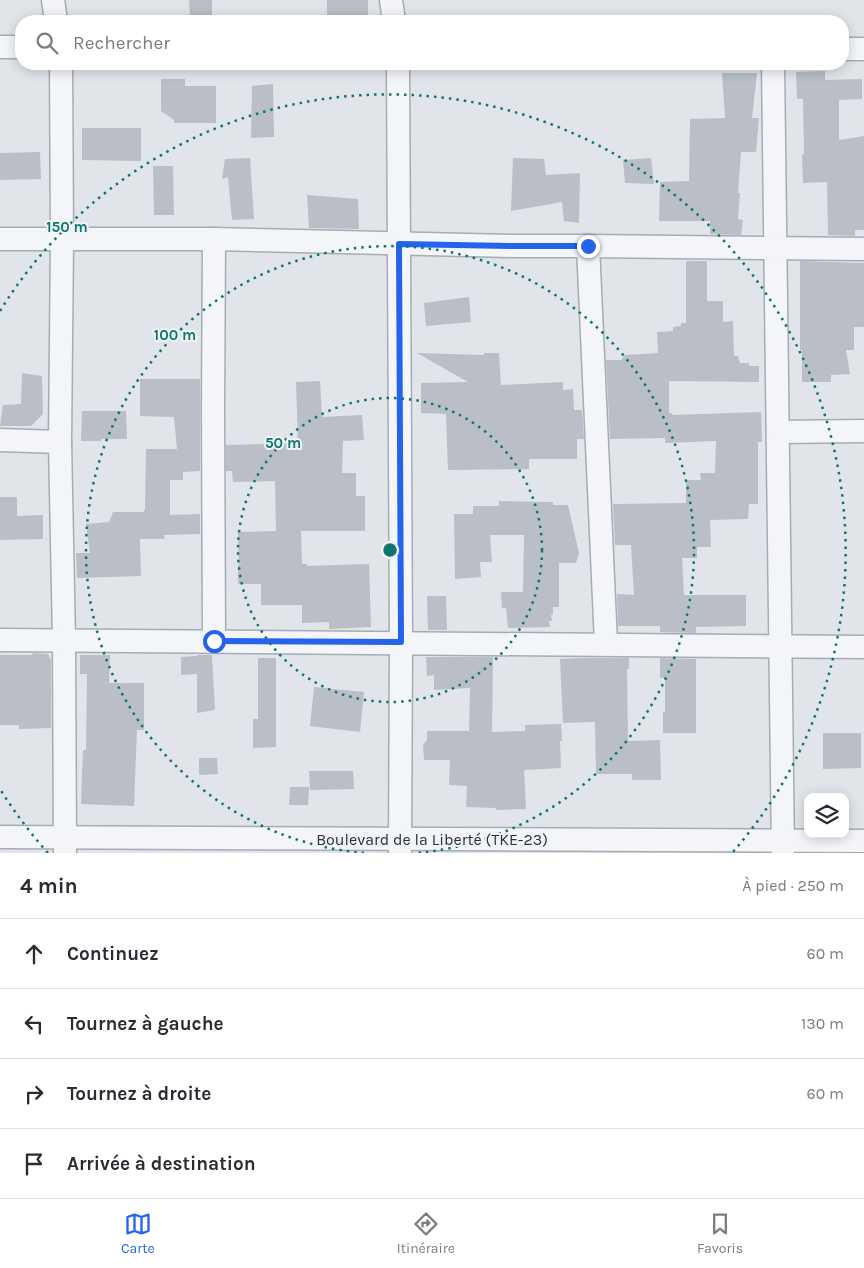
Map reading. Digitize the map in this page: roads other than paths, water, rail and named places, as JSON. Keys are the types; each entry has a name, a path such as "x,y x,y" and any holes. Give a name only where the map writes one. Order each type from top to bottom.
{"street":[{"path":"53,0 55,15"},
{"path":"391,0 393,15"},
{"path":"0,47 15,47"},
{"path":"849,49 864,49"},
{"path":"61,70 60,442 64,640 65,845"},
{"path":"398,70 401,642 400,846"},
{"path":"773,70 783,847"},
{"path":"0,239 214,239 514,246 864,249"},
{"path":"214,239 214,641"},
{"path":"588,246 606,644"},
{"path":"778,432 864,431"},
{"path":"0,440 60,442"},
{"path":"0,640 401,642 781,647 864,646"},
{"name":"Boulevard de la Liberté (TKE-23)","path":"0,837 65,845 783,847 864,841"}]}
